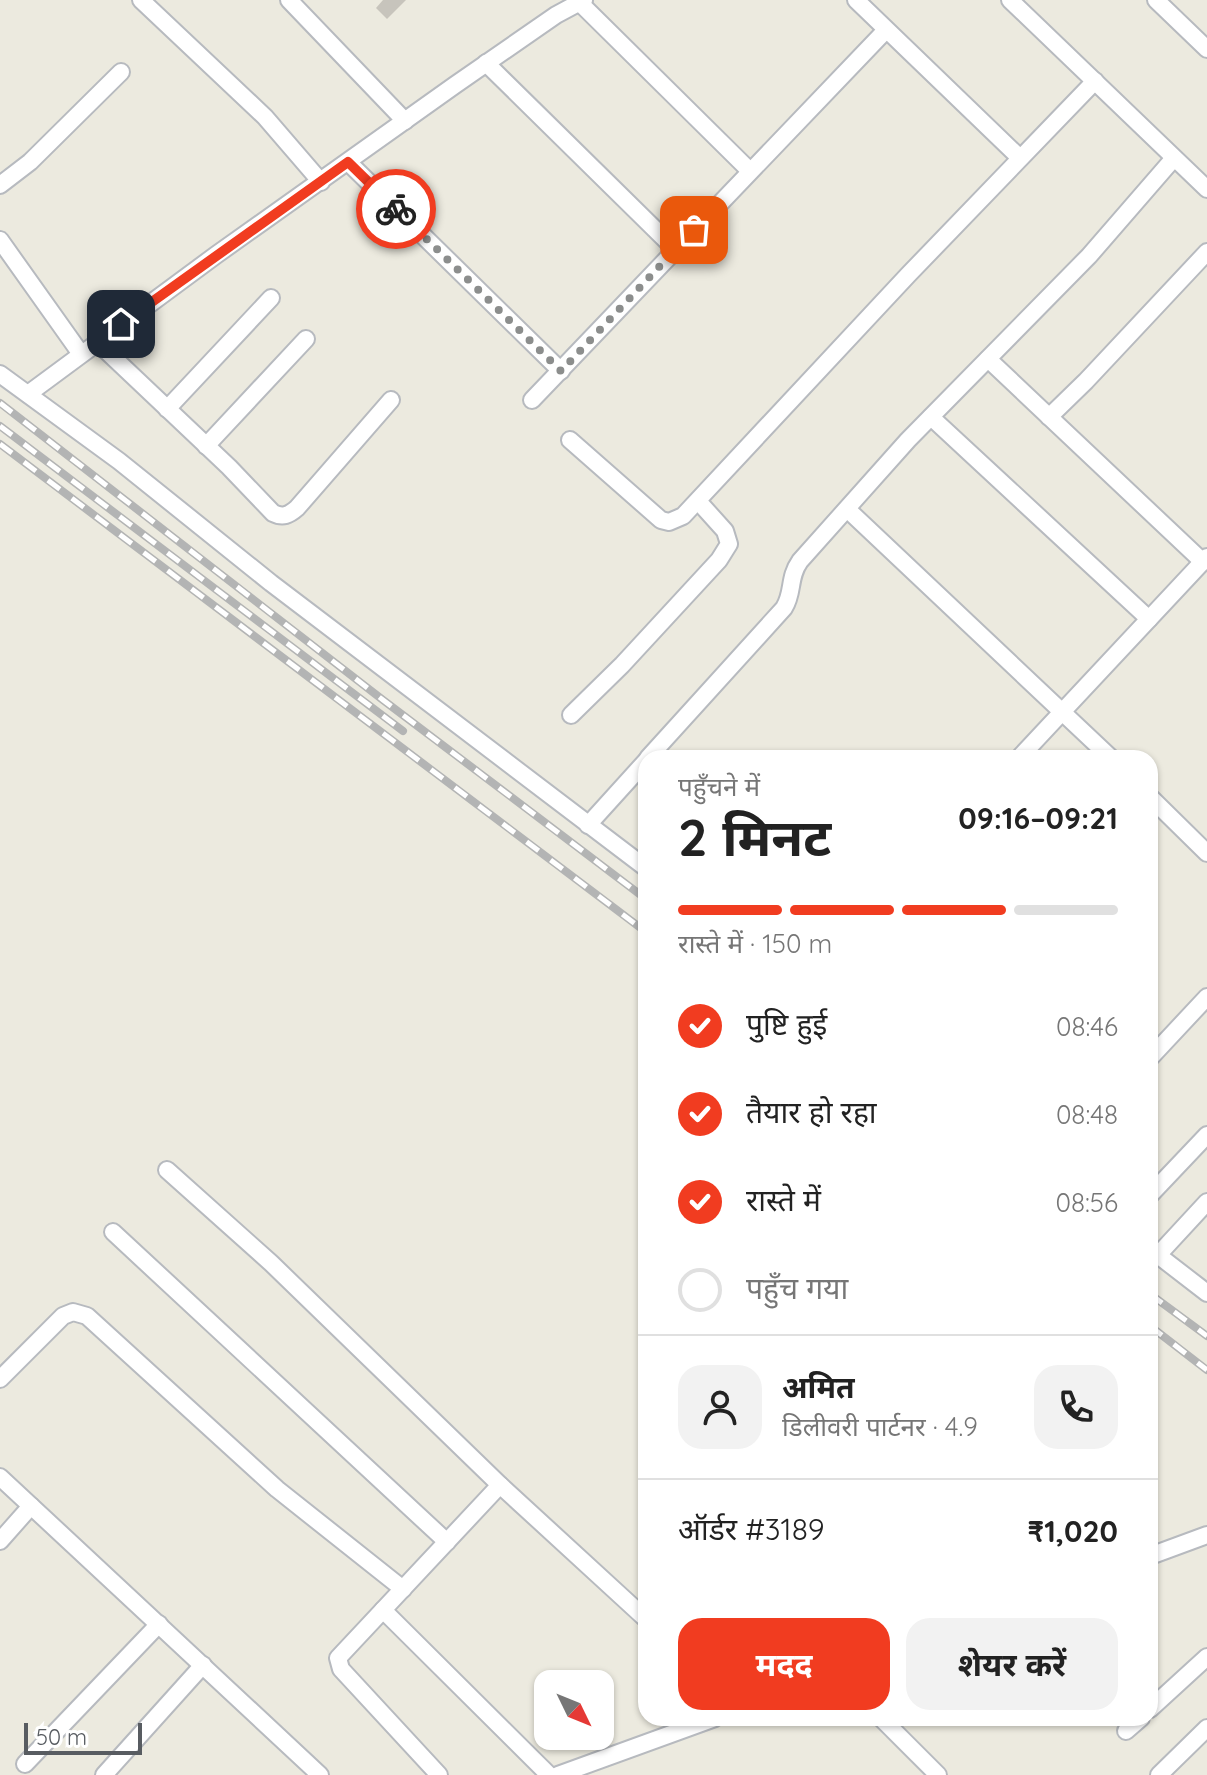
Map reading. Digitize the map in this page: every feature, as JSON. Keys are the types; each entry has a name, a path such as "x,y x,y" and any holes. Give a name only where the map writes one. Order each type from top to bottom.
{"street":[{"path":"141,0 265,117 321,182"},
{"path":"289,0 405,121"},
{"path":"856,0 1020,158"},
{"path":"1010,0 1207,189"},
{"path":"1156,0 1207,49"},
{"path":"28,394 486,63 580,1 750,171"},
{"path":"532,400 886,30"},
{"path":"486,63 676,250"},
{"path":"0,185 30,162 121,72"},
{"path":"570,440 661,520 676,521 1095,81"},
{"path":"655,750 784,608 794,570 847,509 931,417 1089,256 1174,158"},
{"path":"348,162 561,371"},
{"path":"0,240 81,354"},
{"path":"1049,417 1134,332 1207,252"},
{"path":"167,409 271,298"},
{"path":"206,446 306,339"},
{"path":"97,342 273,513 286,515 297,508 391,400"},
{"path":"988,359 1205,560 1026,750"},
{"path":"0,374 119,461 271,583 638,862"},
{"path":"931,417 1149,619"},
{"path":"571,715 622,665 729,544 725,531 698,501"},
{"path":"847,509 1103,750"},
{"path":"588,825 638,769"},
{"path":"1158,805 1207,853"},
{"path":"1158,1049 1207,997"},
{"path":"1158,1187 1207,1135"},
{"path":"167,1170 271,1263 500,1485 638,1612"},
{"path":"1158,1248 1207,1202"},
{"path":"113,1232 447,1542"},
{"path":"1158,1255 1207,1293"},
{"path":"0,1379 63,1316 73,1312 87,1316 277,1489 403,1589"},
{"path":"0,1477 320,1775"},
{"path":"439,1775 338,1664 338,1658 500,1485"},
{"path":"0,1541 31,1506"},
{"path":"1158,1553 1207,1535"},
{"path":"383,1610 549,1775"},
{"path":"25,1764 159,1624"},
{"path":"1158,1702 1207,1657"},
{"path":"104,1775 203,1665"},
{"path":"558,1775 586,1771 696,1726"},
{"path":"889,1726 938,1775"},
{"path":"1126,1731 1132,1726"},
{"path":"1159,1775 1207,1728"}],"building":[{"path":"383,0 406,0 387,19 376,8"}],"railway":[{"path":"0,403 638,893"},
{"path":"0,426 403,731"},
{"path":"0,444 638,926"},
{"path":"1158,1300 1207,1336"},
{"path":"1158,1332 1207,1370"}],"way so far":[{"path":"396,209 561,371 694,230"}],"route":[{"path":"121,324 348,162 396,209"}]}
